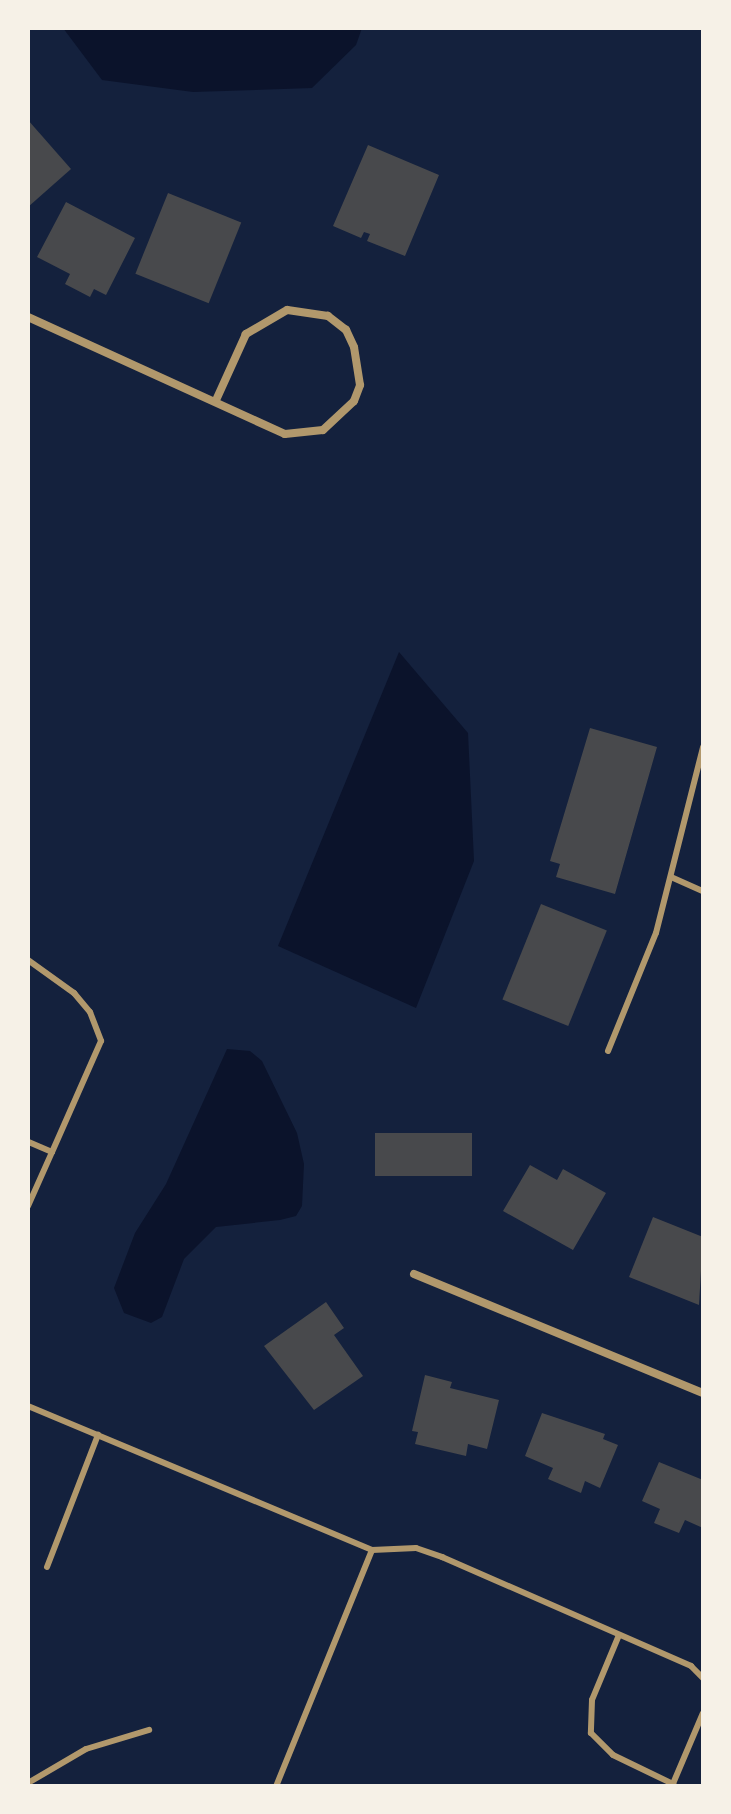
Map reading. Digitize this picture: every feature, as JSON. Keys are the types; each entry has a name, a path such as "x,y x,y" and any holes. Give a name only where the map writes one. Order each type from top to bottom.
{"street":[{"path":"28,317 285,434 323,430 354,401 360,385 354,347 346,330 328,316 287,310 246,334 216,400"},
{"path":"414,1274 703,1393"}],"lane":[{"path":"608,1051 656,933 703,747"},
{"path":"671,877 703,891"},
{"path":"28,960 74,993 90,1012 101,1041 28,1206"},
{"path":"28,1142 52,1152"},
{"path":"28,1406 372,1550 416,1548 442,1557 691,1666 703,1678"},
{"path":"47,1567 98,1435"},
{"path":"276,1786 372,1550"},
{"path":"619,1635 592,1700 591,1733 613,1755 672,1785 703,1713"},
{"path":"28,1783 86,1749 149,1730"}],"water":[{"path":"63,28 362,28 356,45 312,88 193,92 102,80"},
{"path":"399,652 468,733 474,861 416,1008 278,946"},
{"path":"227,1049 250,1051 262,1061 297,1133 304,1164 302,1206 296,1216 280,1220 216,1227 184,1259 162,1317 151,1323 124,1313 114,1288 135,1233 166,1184"}],"building":[{"path":"28,120 71,169 28,207"},
{"path":"368,145 439,175 405,256 367,241 370,234 364,232 361,238 333,226"},
{"path":"168,193 241,223 209,303 135,274"},
{"path":"66,202 135,238 106,295 94,289 90,297 65,284 70,274 37,257"},
{"path":"590,728 657,747 615,894 556,877 560,864 550,861"},
{"path":"541,904 607,931 568,1026 502,999"},
{"path":"375,1133 472,1133 472,1176 375,1176"},
{"path":"530,1165 557,1180 563,1169 606,1193 573,1250 503,1211"},
{"path":"653,1217 703,1237 699,1305 629,1277"},
{"path":"326,1302 344,1328 334,1335 363,1376 314,1410 264,1346"},
{"path":"425,1375 452,1382 450,1388 499,1400 487,1449 468,1444 466,1456 415,1444 418,1432 412,1431"},
{"path":"542,1413 605,1434 603,1439 618,1445 600,1488 585,1481 581,1493 548,1479 553,1468 525,1456"},
{"path":"659,1462 703,1480 703,1528 685,1520 679,1533 654,1523 660,1509 642,1501"}]}
